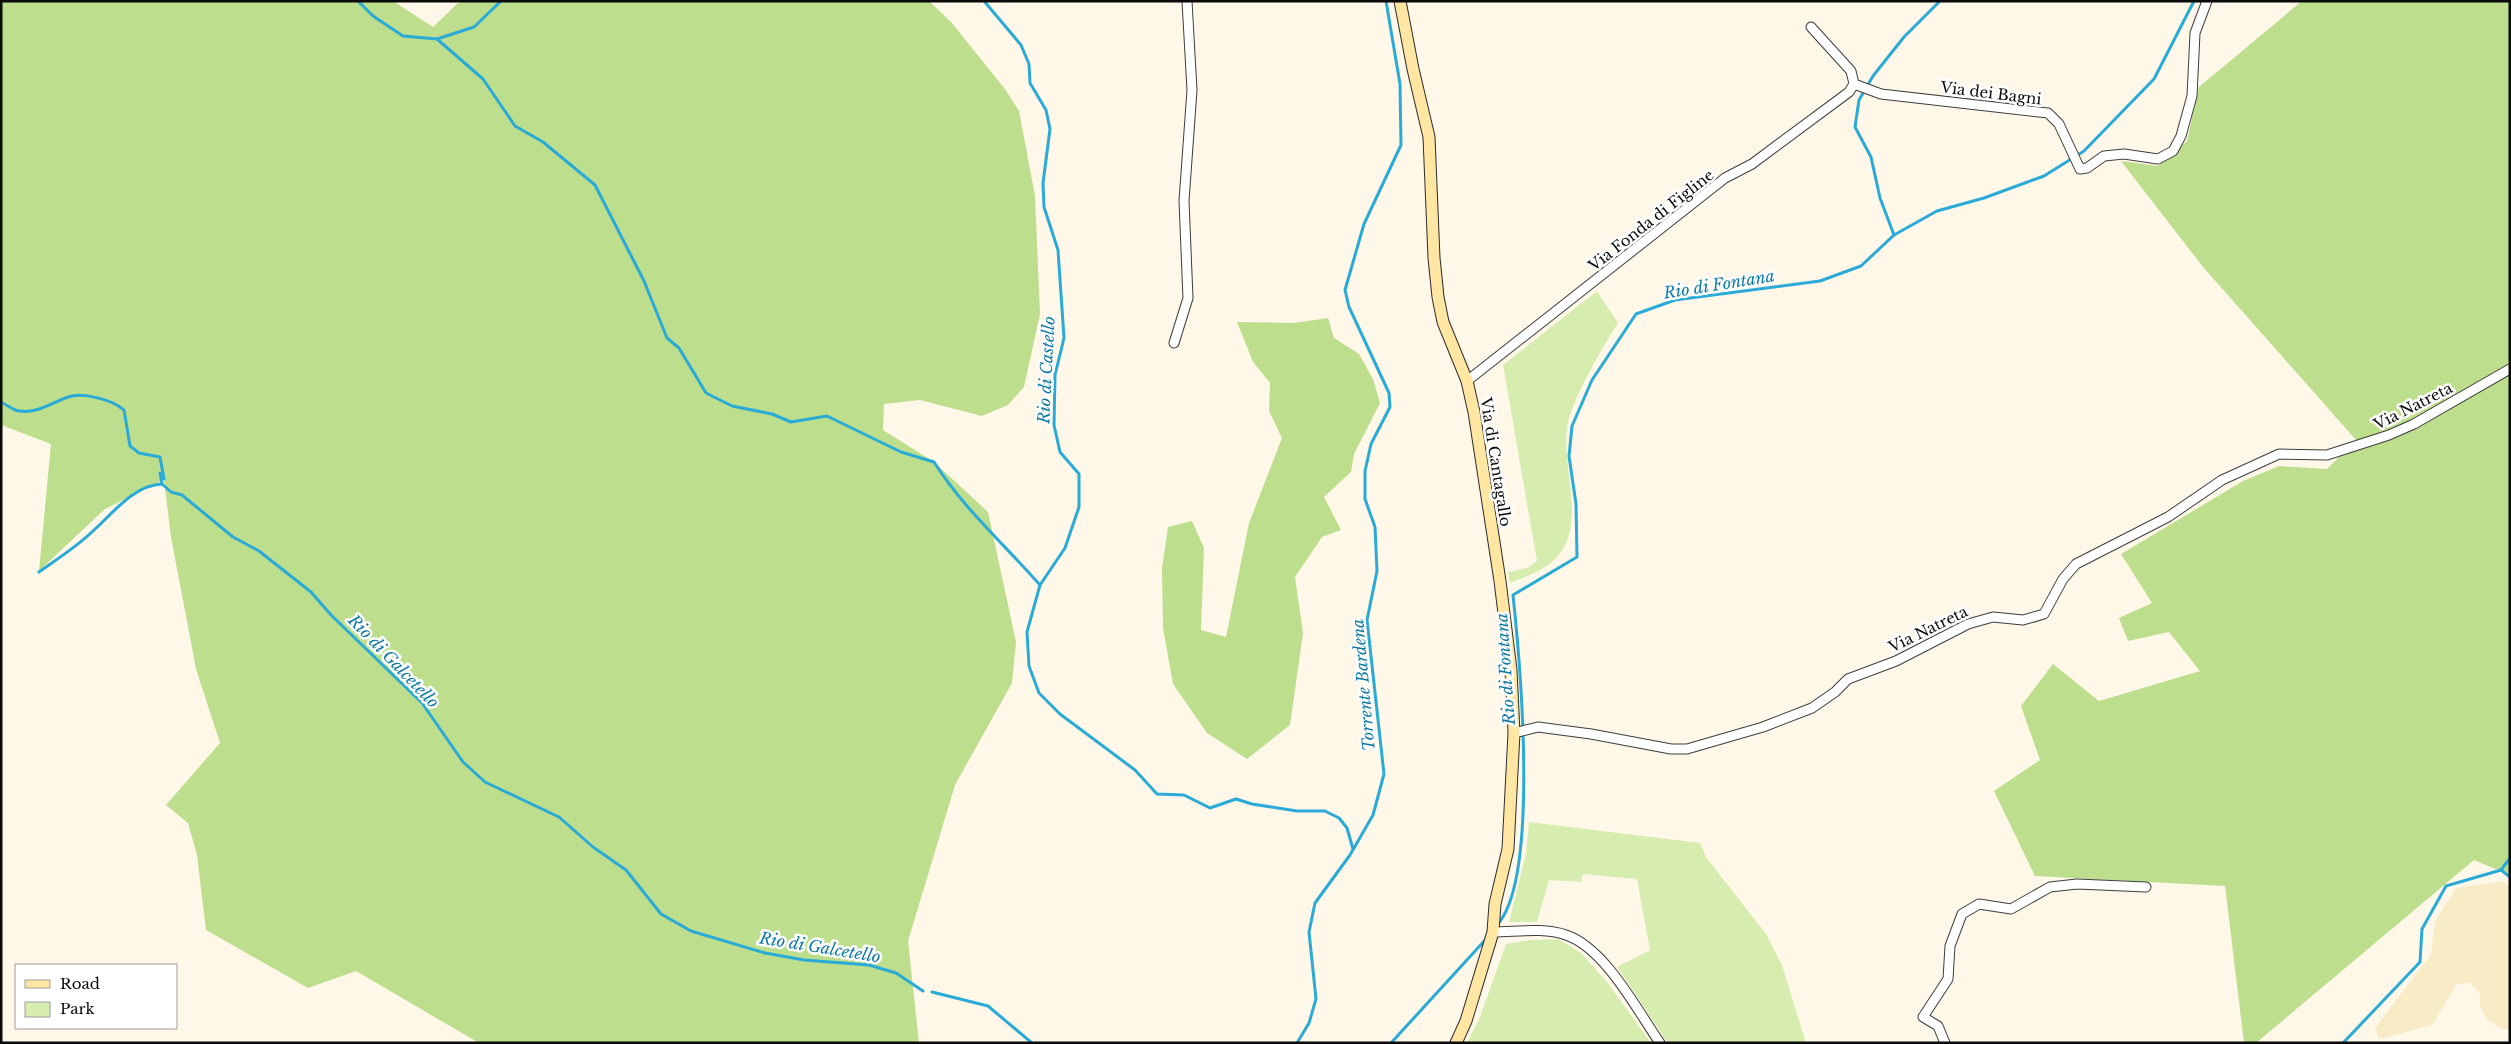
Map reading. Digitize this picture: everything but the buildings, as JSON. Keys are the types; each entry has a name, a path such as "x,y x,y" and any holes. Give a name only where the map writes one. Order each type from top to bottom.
{"street":[{"path":"1174,343 1188,298 1184,201 1192,90 1187,1"},
{"name":"Via di Cantagallo","path":"1400,1 1429,137 1434,258 1438,297 1443,322 1467,382 1500,586 1510,670 1514,733 1508,849 1493,927 1481,974 1456,1043"},
{"name":"Via dei Bagni","path":"1854,84 1881,94 2048,113 2059,124 2080,169 2087,168 2104,156 2124,154 2158,158 2173,151 2181,136 2192,96 2194,33 2207,1"},
{"path":"1811,27 1850,71 1854,84"},
{"name":"Via Fonda di Figline","path":"1467,382 1725,178 1752,164 1848,92 1854,84"},
{"name":"Via Natreta","path":"1514,733 1538,726 1671,749 1687,750 1763,727 1812,708 1835,692 1848,679 1896,661 1968,624 1993,617 2023,620 2044,614 2063,579 2076,564 2168,517 2222,480 2279,454 2327,455 2389,436 2414,424 2510,369"},
{"path":"1945,1043 1938,1026 1923,1017 1948,979 1950,946 1962,914 1979,904 2011,909 2050,887 2077,884 2146,887"},
{"path":"1493,927 1546,930 1566,935 1582,944 1606,966 1660,1043"}],"shaded area":[{"path":"2503,881 2510,888 2510,1030 2500,1028 2487,1020 2480,1007 2480,994 2470,983 2457,984 2432,1025 2379,1039 2375,1028 2431,955 2435,921 2456,888"}],"green space":[{"path":"1,1 393,1 433,27 460,1 929,1 951,22 1005,89 1019,111 1035,196 1040,314 1024,387 1008,405 982,416 920,400 884,404 883,430 934,462 988,512 1016,642 1012,683 955,785 908,941 919,1043 479,1043 356,971 308,988 206,930 197,855 188,823 166,805 220,743 196,669 171,537 164,480 105,509 39,571 51,444 1,425"},
{"path":"2302,1 2510,1 2510,875 2474,860 2256,1043 2244,1043 2225,886 2035,876 1994,791 2040,760 2021,706 2053,664 2099,701 2200,671 2169,632 2128,641 2119,618 2152,603 2121,554 2243,481 2279,466 2327,469 2356,440 2203,267 2121,161 2158,166 2187,141 2199,87"},
{"path":"1597,291 1618,323 1580,390 1569,418 1566,447 1572,503 1568,539 1559,554 1545,567 1510,583 1508,572 1527,568 1537,561 1503,365"},
{"path":"1328,318 1334,338 1359,354 1373,379 1380,403 1354,454 1351,472 1324,497 1341,530 1322,537 1295,577 1303,633 1290,725 1247,759 1207,733 1173,684 1163,628 1162,568 1168,527 1192,521 1204,548 1201,630 1226,637 1249,523 1282,438 1269,411 1270,383 1253,362 1237,322 1294,323"},
{"path":"1529,822 1700,843 1706,857 1766,934 1782,965 1806,1043 1668,1043 1617,967 1650,950 1637,879 1583,874 1581,882 1549,880 1537,922 1509,922 1526,854"},
{"path":"1558,939 1581,953 1607,982 1651,1043 1467,1043 1480,1017 1506,944 1530,940"}],"waterway":[{"path":"358,1 373,16 403,36 437,39 474,27 501,1"},
{"name":"Rio di Castello","path":"984,1 1021,45 1029,64 1030,83 1046,110 1050,129 1043,183 1044,207 1058,250 1064,338 1055,375 1054,425 1060,452 1079,474 1079,507 1065,548 1040,585 1027,632 1029,666 1039,693 1060,714 1135,770 1157,794 1184,795 1210,808 1236,799 1252,804 1297,811 1325,811 1339,818 1347,828 1353,849"},
{"name":"Torrente Bardena","path":"1297,1043 1309,1023 1316,999 1309,932 1315,903 1350,855 1373,815 1384,774 1367,620 1377,571 1375,527 1365,499 1365,471 1371,444 1390,407 1389,393 1349,307 1345,290 1364,224 1401,145 1400,84 1386,1"},
{"path":"1894,235 1880,198 1871,157 1855,127 1859,100 1873,76 1904,37 1940,1"},
{"name":"Rio di Fontana","path":"1497,925 1510,900 1519,863 1523,818 1524,768 1520,668 1513,595 1577,557 1576,504 1569,456 1572,426 1592,380 1636,314 1675,300 1820,281 1861,266 1894,235 1937,211 1984,198 2044,176 2084,151 2154,79 2194,1"},
{"path":"437,39 483,79 515,126 543,142 595,185 644,281 667,338 679,348 706,393 732,406 772,414 791,422 827,416 901,452 934,462 958,495 1040,585"},
{"name":"Rio di Galcetello","path":"1,402 14,410 32,411 68,397 89,396 119,406 124,410 130,446 139,453 160,457 164,479 160,473 162,484 171,492 182,495 233,537 259,551 311,592 331,615 422,703 463,762 485,782 559,817 593,847 626,870 661,914 691,931 765,953 804,960 869,965 896,973 923,991"},
{"name":"Rio di Galcetello","path":"39,572 88,536 116,508 133,495 142,489 162,484"},
{"path":"2501,870 2510,858"},
{"path":"2501,870 2510,877"},
{"path":"2343,1043 2420,962 2422,929 2446,886 2501,870"},
{"name":"Rio di Fontana","path":"1391,1043 1487,938"},
{"name":"Rio di Galcetello","path":"932,992 988,1006 1032,1043"}]}
